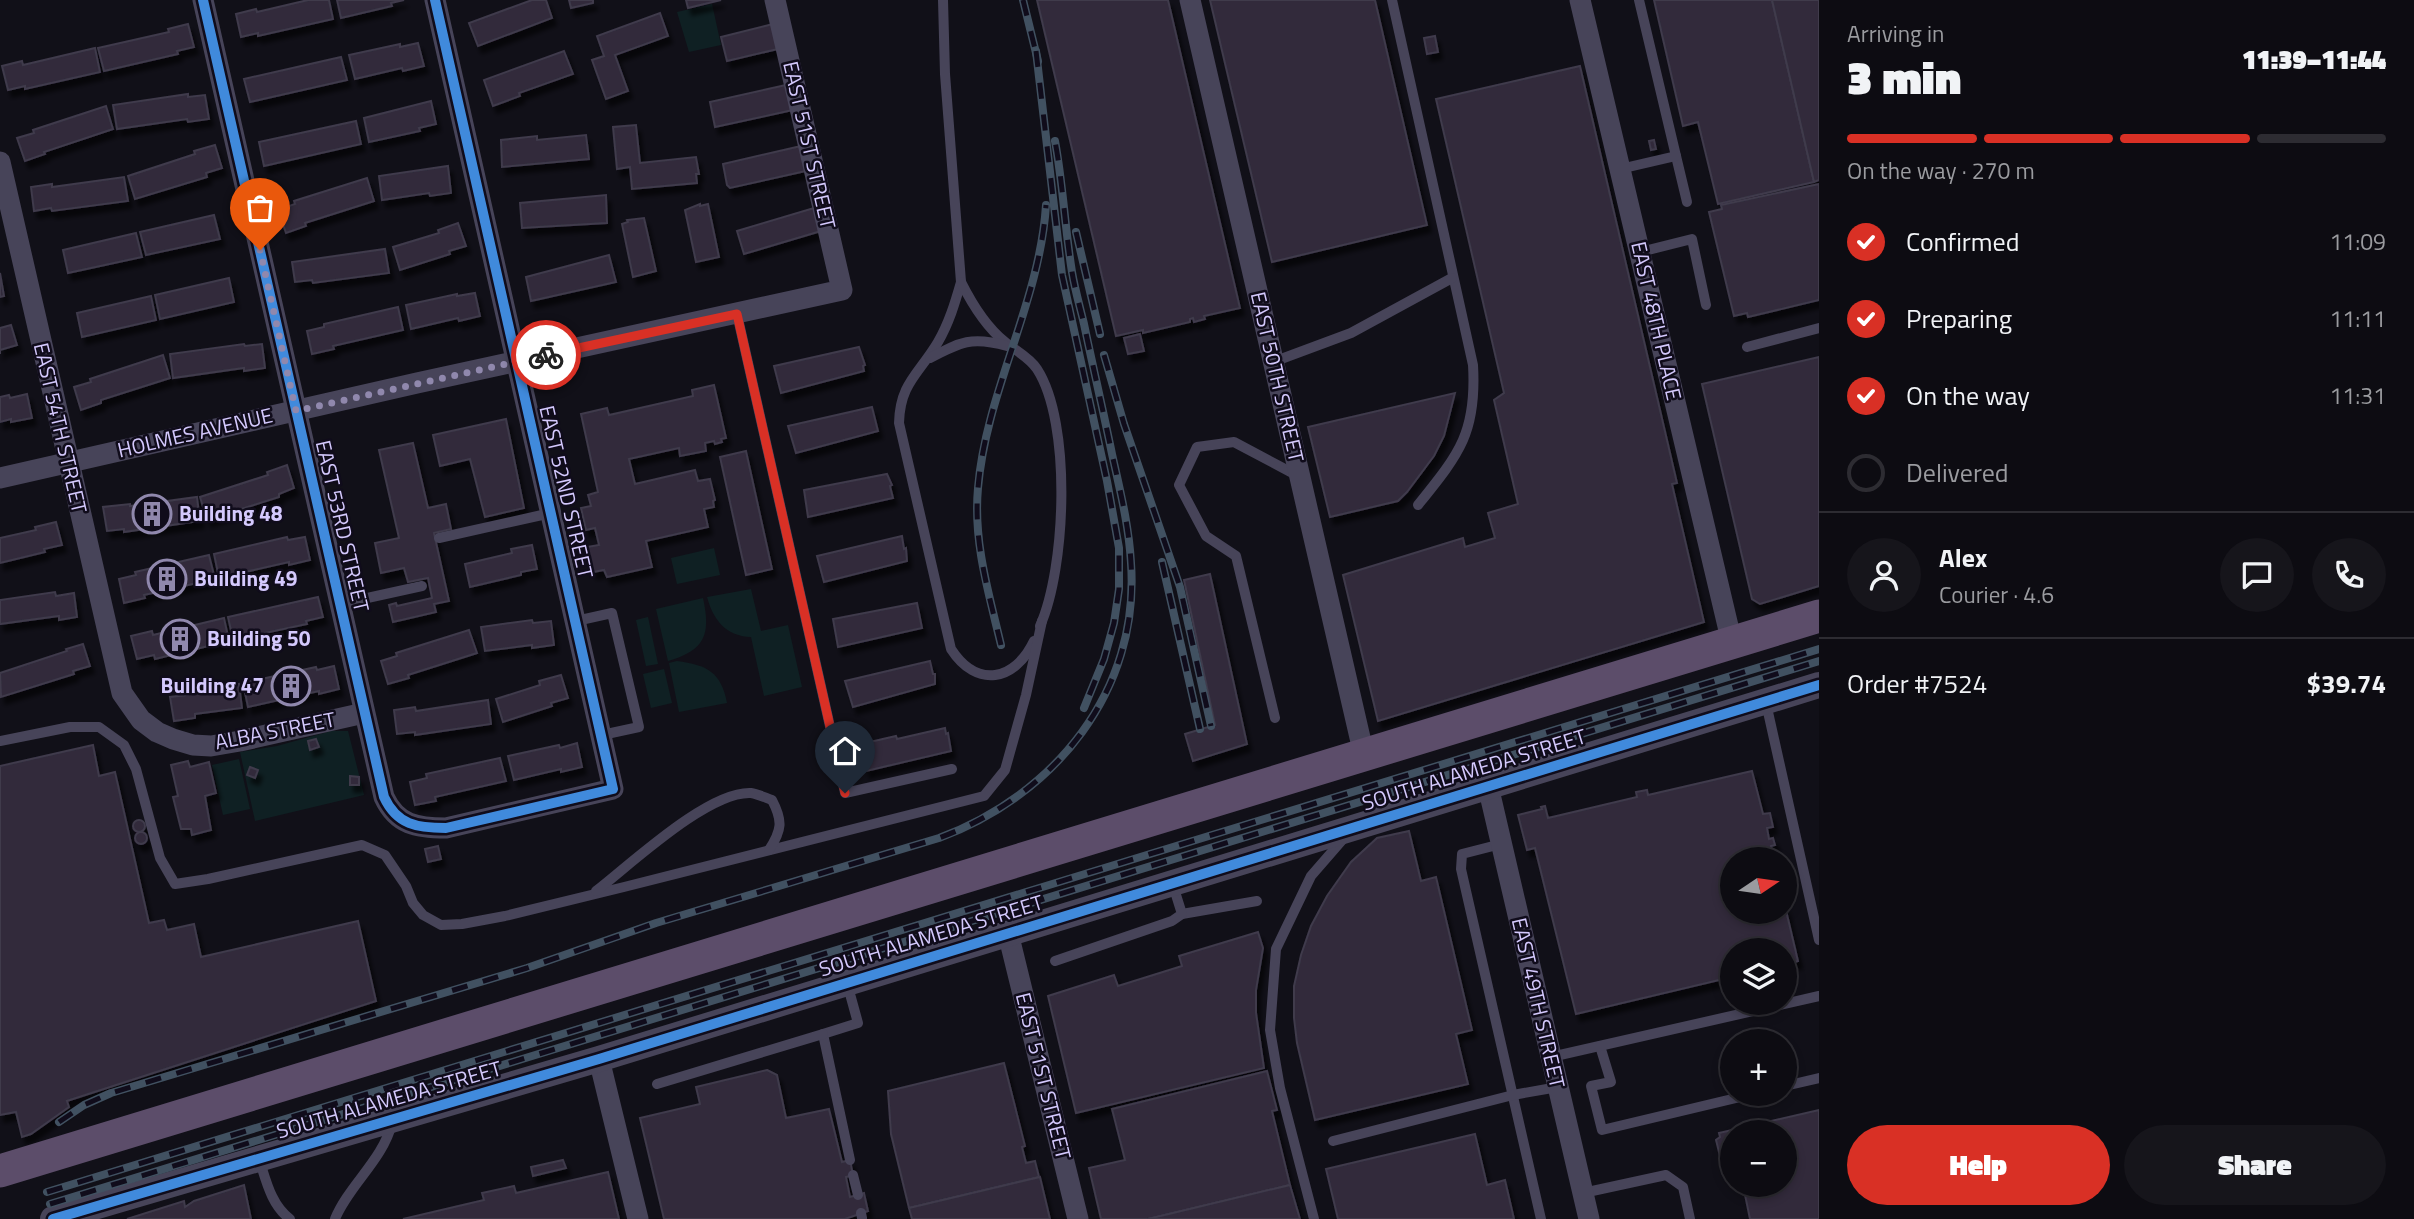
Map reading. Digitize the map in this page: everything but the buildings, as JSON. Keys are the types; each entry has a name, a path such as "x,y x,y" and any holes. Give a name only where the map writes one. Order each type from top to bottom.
{"main road":[{"name":"SOUTH ALAMEDA STREET","path":"0,1171 1819,616"}],"street":[{"name":"EAST 53RD STREET","path":"203,0 364,713 384,797 390,810 405,822 446,828 613,789"},
{"name":"EAST 52ND STREET","path":"435,0 613,789"},
{"name":"EAST 51ST STREET","path":"775,0 842,290"},
{"name":"EAST 50TH STREET","path":"1190,0 1364,755"},
{"name":"EAST 48TH PLACE","path":"1580,0 1732,643"},
{"name":"EAST 54TH STREET","path":"0,162 122,693"},
{"name":"HOLMES AVENUE","path":"0,478 842,290"},
{"name":"SOUTH ALAMEDA STREET","path":"53,1219 599,1059 1819,685"},
{"name":"ALBA STREET","path":"122,693 141,720 149,726 173,739 193,745 211,746 240,741 364,713"},
{"name":"EAST 49TH STREET","path":"1488,786 1589,1219"},
{"name":"EAST 51ST STREET","path":"1009,933 1078,1219"},
{"path":"599,1059 638,1219"}],"lane":[{"path":"943,0 961,282 948,323 902,394 899,423 951,649 961,663 981,673 1004,674 1026,657 1042,621"},
{"path":"1392,0 1473,365 1475,393 1472,416 1463,442 1453,460 1418,505"},
{"path":"1639,0 1687,202"},
{"path":"1620,169 1676,156"},
{"path":"1640,252 1692,239 1706,305"},
{"path":"1273,362 1351,332 1452,278"},
{"path":"0,741 70,727 99,727 124,745 136,769 160,858 176,884 208,880 362,845 385,855 413,903 423,915 441,925 505,916 984,796 1005,770 1026,695 1052,585 1059,530 1060,479 1056,420 1045,381 1035,366 994,332 974,308 961,282"},
{"path":"737,314 845,793 952,769"},
{"path":"1747,347 1819,328"},
{"path":"925,361 959,342 970,340 1013,347"},
{"path":"1275,718 1236,556 1206,536 1179,485 1197,447 1234,442 1300,477"},
{"path":"439,538 551,513"},
{"path":"340,604 422,586"},
{"path":"576,621 612,613 639,726 601,735"},
{"path":"1765,702 1819,940"},
{"path":"591,895 702,808 727,797 752,793 772,800 780,817 778,836 769,850"},
{"path":"1314,1219 1280,1088 1270,1030 1276,949 1311,876 1353,827"},
{"path":"1502,844 1462,854 1461,869 1541,1219"},
{"path":"1172,882 1182,914"},
{"path":"1055,961 1172,921 1182,914 1256,901"},
{"path":"657,1084 858,1023 847,982"},
{"path":"1551,1057 1819,996"},
{"path":"822,1034 850,1160"},
{"path":"1600,1046 1611,1082 1591,1086 1602,1130 1720,1102"},
{"path":"1797,1083 1819,1078"},
{"path":"1333,1141 1513,1095 1558,1087"},
{"path":"335,1219 389,1134 393,1119"},
{"path":"259,1159 271,1195 283,1214 290,1219"},
{"path":"853,1175 858,1195"},
{"path":"1583,1193 1666,1175 1683,1187 1690,1219"}],"shaded area":[{"path":"712,4 721,45 689,52 677,12"},
{"path":"714,548 720,575 677,584 671,558"},
{"path":"751,589 761,631 788,625 802,687 764,696 751,637 727,630 717,619 707,597"},
{"path":"703,598 706,622 702,639 690,652 668,661 656,609"},
{"path":"648,617 658,664 646,666 636,620"},
{"path":"677,661 697,665 711,672 721,684 727,703 679,712 669,663"},
{"path":"664,669 672,703 651,708 643,674"},
{"path":"331,731 348,731 364,795 255,821 240,752 277,746"},
{"path":"239,759 250,809 223,815 212,765"}],"railway":[{"path":"1023,0 1038,61"},
{"path":"1036,51 1062,275 1119,548 1119,589 1114,623 1104,659 1084,708"},
{"path":"59,1122 84,1105 111,1093 527,968 656,923 939,838 981,819 1019,795 1053,766 1082,732 1105,695 1121,654 1130,610 1131,563 1121,495 1072,272 1055,141"},
{"path":"1001,645 980,548 978,488 991,416 1034,276 1046,205"},
{"path":"1076,232 1100,334"},
{"path":"1104,355 1124,424 1180,587 1211,726"},
{"path":"1162,562 1200,729"},
{"path":"47,1192 1819,649"},
{"path":"50,1204 1819,661"}],"cycle path":[{"path":"203,0 384,797 395,814 409,823 446,828 613,789 435,0"},
{"path":"53,1219 599,1059 1819,685"}],"way so far":[{"path":"260,250 296,411 546,355"}],"place":[{"name":"Building 48","path":"152,514"},
{"name":"Building 49","path":"167,579"},
{"name":"Building 50","path":"180,639"},
{"name":"Building 47","path":"291,686"}],"route":[{"path":"546,355 737,314 845,793"}]}
